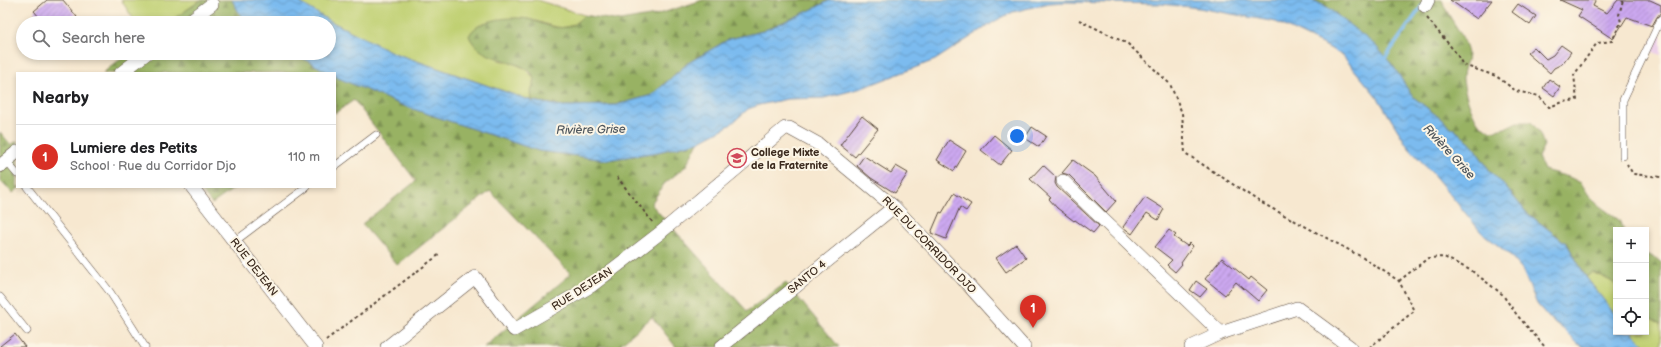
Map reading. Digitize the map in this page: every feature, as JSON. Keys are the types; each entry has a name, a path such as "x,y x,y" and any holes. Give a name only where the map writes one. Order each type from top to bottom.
{"street":[{"path":"196,16 212,4"},
{"path":"122,72 139,60"},
{"name":"RUE DU CORRIDOR DJO","path":"785,128 789,128 818,144 894,207 962,278 1024,347"},
{"name":"RUE DEJEAN","path":"387,347 475,277 514,330 591,286 660,233 785,128"},
{"path":"3,163 16,153"},
{"path":"1063,180 1221,333"},
{"name":"RUE DEJEAN","path":"193,188 234,242 320,345"},
{"name":"SANTO 4","path":"721,347 894,207"},
{"path":"1191,347 1221,333 1297,308 1350,347"}],"lane":[{"path":"1623,156 1623,100 1661,19"},
{"path":"336,165 376,135"},
{"path":"3,163 16,173"},
{"path":"28,188 110,292 145,347"},
{"path":"234,242 306,188"},
{"path":"0,297 27,331"}],"path":[{"path":"1426,3 1428,20 1456,53 1463,65 1496,76 1516,91 1539,96 1549,107 1563,102 1577,100 1574,75 1597,43 1612,41 1621,22 1619,15 1624,0"},
{"path":"1079,20 1128,44 1170,84 1182,113 1185,153 1260,202 1360,256 1399,281 1414,311 1370,347"},
{"path":"1623,156 1633,174 1661,177"},
{"path":"617,177 660,233"},
{"path":"320,345 440,254"},
{"path":"1399,281 1428,258 1444,257 1472,271 1502,294 1517,315 1545,347"}],"shaded area":[{"path":"1656,35 1661,35 1661,55 1648,50"}],"green space":[{"path":"121,0 201,0 178,16 131,16"},
{"path":"201,0 232,0 241,16 178,16"},
{"path":"296,0 537,0 584,15 577,22 570,26 564,27 550,26 521,18 483,23 499,60 515,64 523,68 535,80 531,91 532,101 394,53 336,24 336,16 322,16"},
{"path":"703,0 830,0 763,31 729,39 688,63 652,95 616,105 563,106 532,101 531,91 535,80 530,72 520,66 496,58 480,50 469,36 473,30 479,26 486,22 495,20 521,18 552,27 562,28 572,25 584,15 620,21 656,15"},
{"path":"1313,0 1442,0 1467,48 1468,57 1463,81 1471,109 1480,125 1491,131 1505,128 1517,122 1531,122 1539,132 1544,145 1538,157 1544,170 1569,177 1581,183 1597,204 1619,220 1622,227 1613,227 1613,283 1593,272 1586,277 1567,244 1526,212 1504,185 1490,171 1470,142 1412,96 1402,82"},
{"path":"119,60 306,60 327,72 104,72"},
{"path":"336,76 404,106 539,151 607,160 658,152 698,142 686,166 664,184 651,204 747,311 786,283 839,347 676,347 652,317 617,347 484,347 571,274 490,191 397,265 362,224 416,181 354,100 336,112"},
{"path":"0,132 11,145 16,142 16,188 19,188 13,193 0,181"},
{"path":"199,188 235,188 212,204"},
{"path":"1649,255 1661,262 1661,324 1649,317"},
{"path":"1592,272 1613,283 1613,312 1586,277"},
{"path":"1649,317 1661,324 1661,347 1647,347 1635,335 1649,335"}],"water":[{"path":"232,0 296,0 322,16 241,16"},
{"name":"Rivière Grise","path":"830,0 1313,0 1327,7 1375,45 1394,67 1412,96 1470,142 1490,171 1504,185 1526,212 1567,244 1586,277 1613,312 1613,335 1635,335 1647,347 1584,347 1577,343 1549,318 1537,304 1522,269 1510,255 1481,232 1433,174 1408,147 1378,98 1343,56 1328,47 1276,22 1199,8 1161,4 1049,3 1013,12 997,20 935,60 862,88 824,98 787,99 759,105 748,109 730,125 698,142 658,152 607,160 539,151 404,106 338,78 336,77 336,72 327,72 306,60 336,60 336,24 394,53 532,101 563,106 616,105 652,95 688,63 729,39 763,31"}],"building":[{"path":"47,0 63,0 76,16 38,16 34,11"},
{"path":"1450,0 1492,0 1477,19"},
{"path":"1560,0 1596,0 1593,6 1607,13 1618,0 1650,0 1661,5 1661,12 1652,26 1627,17 1613,39 1578,16 1582,10"},
{"path":"1518,4 1536,16 1530,25 1512,12"},
{"path":"1561,45 1571,52 1562,64 1554,68 1550,73 1527,53 1534,47 1546,59 1553,55"},
{"path":"1549,79 1560,87 1554,96 1543,88"},
{"path":"862,116 878,129 855,157 840,145"},
{"path":"1032,127 1046,136 1039,147 1025,138"},
{"path":"994,135 1012,150 1000,165 981,150"},
{"path":"949,140 966,151 954,171 937,160"},
{"path":"864,156 891,173 896,166 908,173 895,193 871,178 857,166"},
{"path":"1073,160 1095,176 1116,201 1106,212 1069,175 1062,173"},
{"path":"1043,165 1056,177 1055,183 1057,187 1099,226 1093,233 1057,208 1049,199 1051,198 1030,179"},
{"path":"954,193 971,204 966,211 960,207 946,239 931,233 940,212 942,213"},
{"path":"1145,197 1164,209 1158,220 1147,213 1132,234 1123,227"},
{"path":"1169,230 1176,235 1174,237 1187,246 1190,243 1193,246 1181,263 1182,264 1175,272 1167,265 1172,260 1155,247"},
{"path":"1016,244 1026,258 1006,272 996,258"},
{"path":"1222,258 1249,280 1251,277 1267,290 1258,301 1236,282 1225,295 1205,279"},
{"path":"1196,281 1207,289 1200,297 1190,290"},
{"path":"15,334 25,347 0,347 0,346"}],"waterway":[{"path":"1383,61 1422,6"}],"place":[{"name":"College Mixte de la Fraternite","path":"737,158"},
{"name":"Lumiere des Petits","path":"1033,328"}]}
